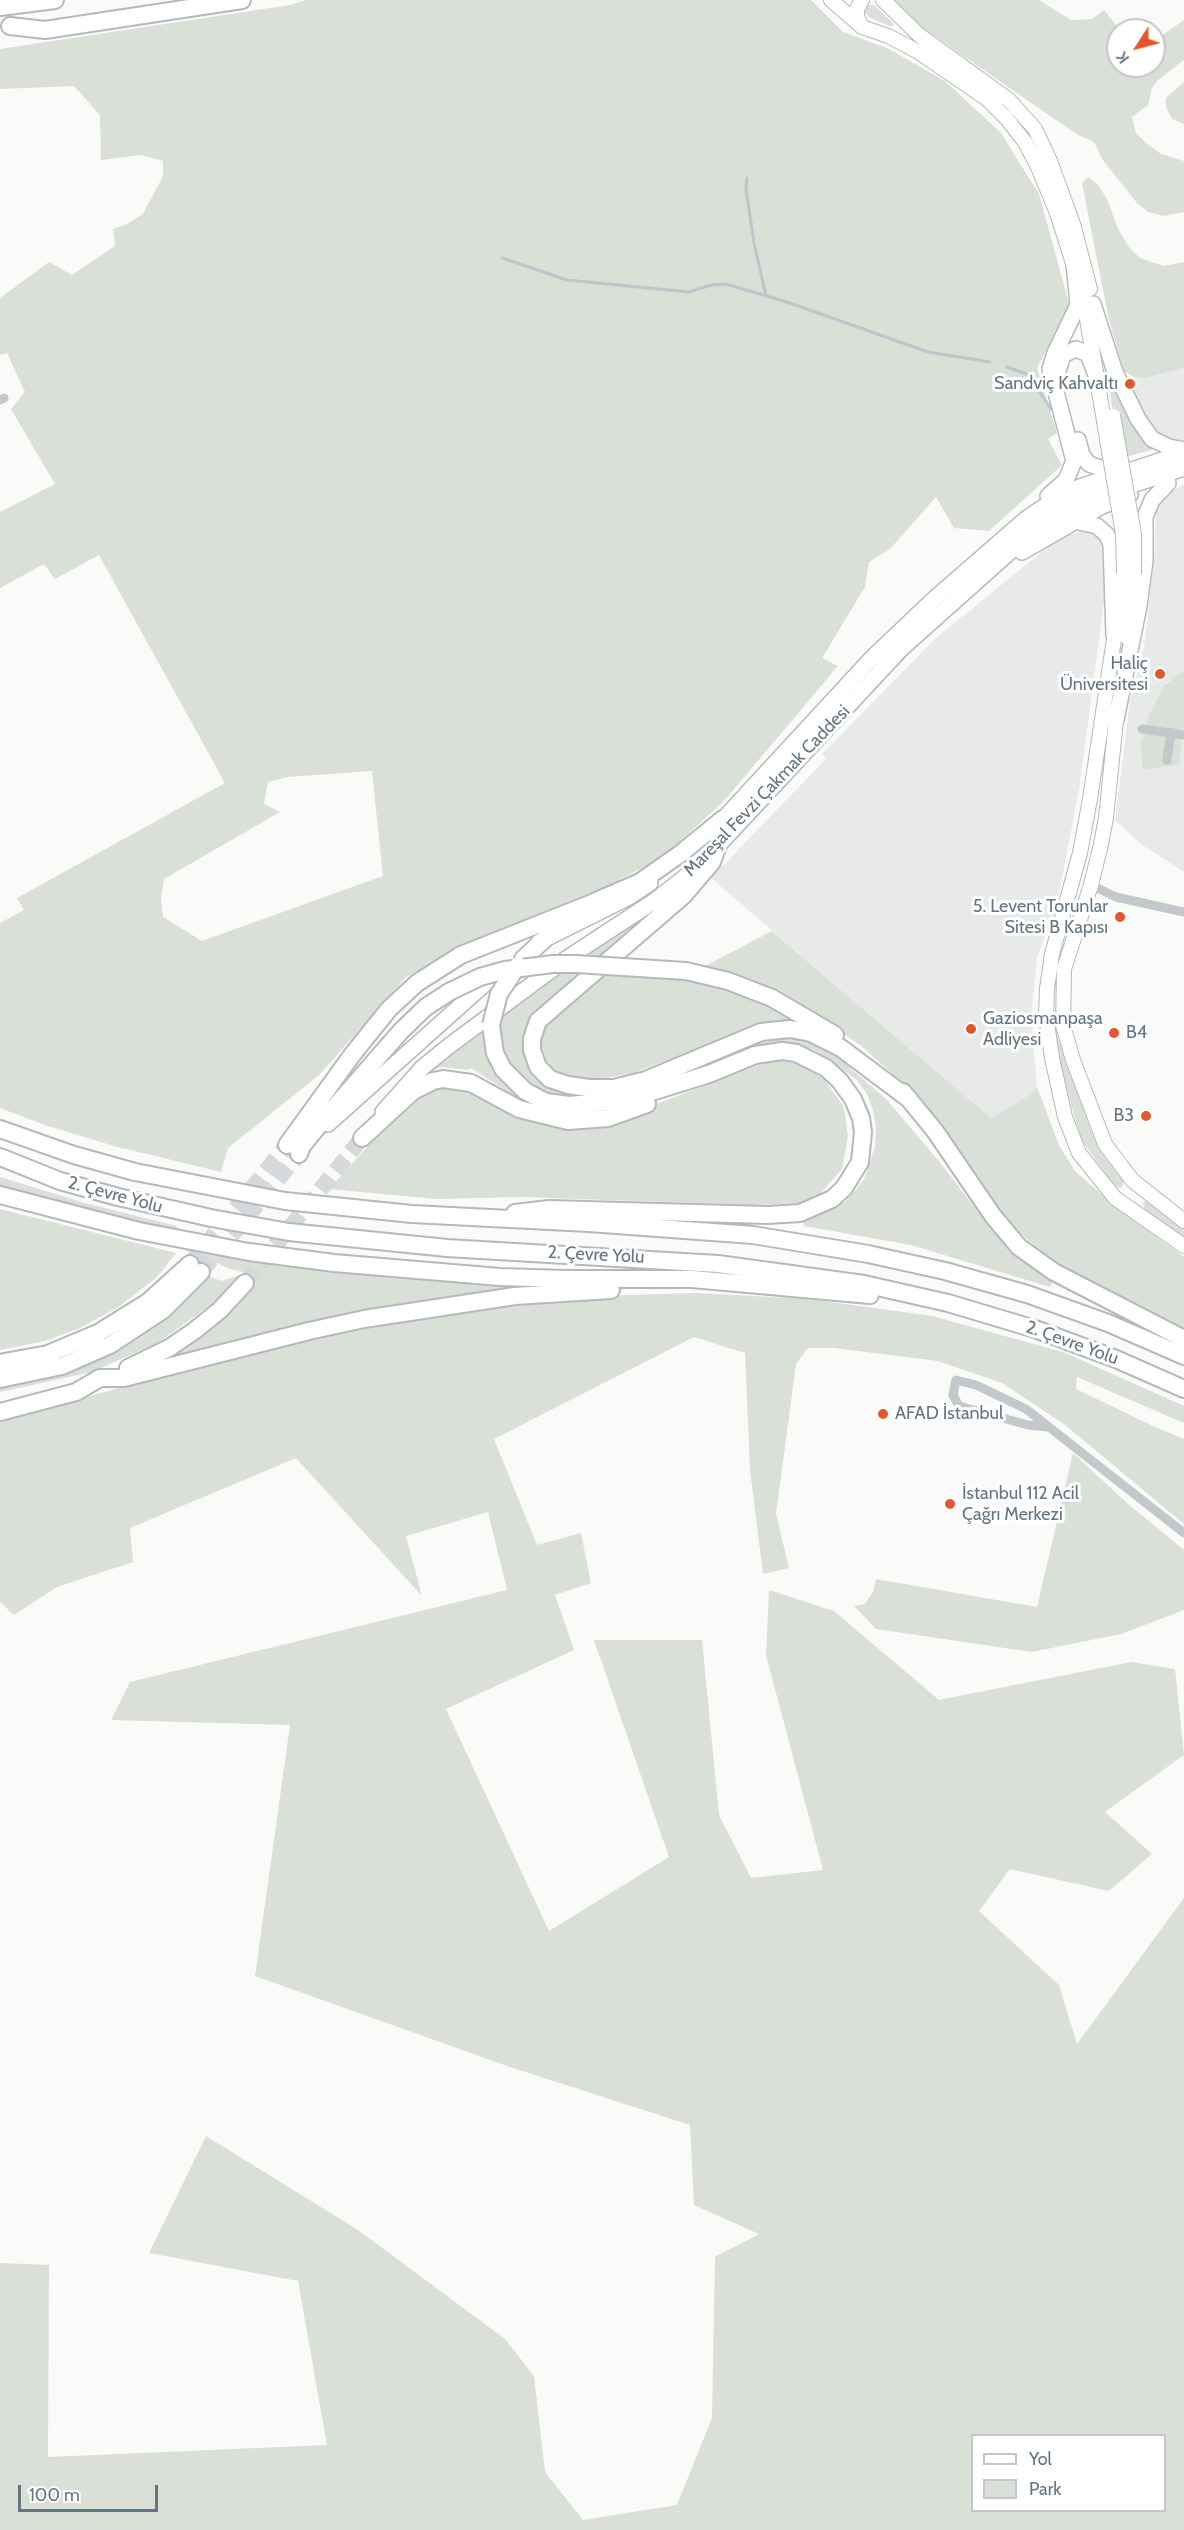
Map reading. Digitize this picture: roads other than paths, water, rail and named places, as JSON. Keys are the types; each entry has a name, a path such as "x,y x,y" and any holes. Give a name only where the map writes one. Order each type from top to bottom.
{"highway":[{"path":"5,27 167,0"},
{"path":"5,27 45,30 242,0"},
{"path":"0,8 48,1"},
{"path":"293,1149 330,1087 352,1056 407,992 436,969 461,955 640,882 680,854 723,819"},
{"path":"717,848 712,862 684,896 538,1021 532,1039 532,1050 538,1067 550,1079 568,1085 614,1088 646,1080 761,1032 790,1029 811,1033 841,1048 909,1100"},
{"path":"494,1220 527,1210 549,1209 785,1215 800,1213 832,1200 844,1188 860,1162 863,1132 861,1118 853,1099 826,1068 796,1053 776,1052 755,1055 709,1074 626,1100 569,1105 546,1102 525,1091 503,1069 492,1039 491,1025 499,994 513,969 548,936"},
{"path":"330,1087 385,1025 418,999 490,973 554,964 624,966 686,971 728,981 772,998 805,1015 876,1066 909,1100 949,1150 993,1216 1019,1247 1054,1272 1184,1339"},
{"path":"293,1149 302,1146 408,1024 449,987"},
{"path":"362,1138 413,1091 433,1081 443,1079 471,1083 510,1105 568,1121 608,1118 630,1111 692,1084 709,1074"},
{"name":"2. Çevre Yolu","path":"0,1129 98,1162 221,1190 344,1208 753,1236 868,1254 945,1271 1037,1298 1108,1323 1184,1356"},
{"name":"2. Çevre Yolu","path":"0,1157 60,1181 173,1210 289,1233 447,1248 749,1266 853,1282 948,1304 1077,1344 1184,1389"},
{"path":"0,1168 45,1181 60,1181"},
{"path":"0,1195 157,1235 334,1263 461,1275 566,1280 692,1280 948,1304"},
{"path":"0,1364 48,1354 98,1333 196,1268 163,1310 110,1345 62,1366 0,1379"},
{"path":"0,1401 99,1378 142,1362 169,1348 214,1315 245,1283"},
{"path":"0,1412 76,1392 99,1378 124,1378 309,1330 425,1308 515,1296 687,1288 735,1283"}],"main road":[{"path":"831,0 862,27 888,36 917,51 987,99 1025,142 1057,213 1074,263 1083,295 1096,375"},
{"path":"862,0 856,9 862,27"},
{"path":"884,2 919,35 1009,100 1035,129 1047,152 1076,235 1093,304 1115,372 1145,430 1159,443 1184,452"},
{"path":"1004,116 1016,123 1034,147 1047,152"},
{"path":"1026,519 1034,507 1066,480 1073,466 1074,456 1050,369 1058,344 1078,305 1074,263"},
{"path":"1093,304 1129,574 1106,818 1091,885 1064,969 1063,1025 1072,1060 1105,1144 1127,1174 1184,1221"},
{"path":"1108,419 1092,361 1082,351 1072,349 1058,365 1083,455 1097,468 1118,474"},
{"name":"Mareşal Fevzi Çakmak Caddesi","path":"293,1149 336,1116 514,958 548,936 629,897 655,880 706,837 872,659 933,600 1026,519 1066,494 1184,452"},
{"name":"Mareşal Fevzi Çakmak Caddesi","path":"362,1138 392,1100 423,1067 580,948 676,885 717,848 901,648 1031,533 1062,512 1102,494 1184,468"},
{"path":"972,585 1035,543 1075,521 1123,497 1184,476"},
{"path":"1116,720 1138,615 1144,561 1145,517 1152,500 1168,483"},
{"path":"1075,521 1097,526 1107,535 1111,545 1114,635"},
{"path":"1129,574 1114,635 1080,853 1052,954 1046,1016 1052,1058 1070,1133 1079,1153 1107,1190 1139,1217 1184,1246"},
{"path":"1107,1190 1113,1193 1124,1192 1128,1188 1127,1174"},
{"path":"1139,1217 1137,1203 1139,1199 1150,1195"}],"street":[{"path":"1142,729 1184,735"},
{"path":"1167,760 1171,732"},
{"path":"1091,885 1116,897 1184,912"},
{"path":"1048,1427 1028,1425 959,1406 953,1395 956,1380 976,1385 1026,1409 1184,1533"}],"waterway":[{"path":"747,178 746,189 754,243 766,296"},
{"path":"502,258 567,280 689,292 711,285 726,284 787,302 928,352 990,362"},
{"path":"1007,367 1027,374 1052,410"}],"tunnel":[{"path":"245,1283 362,1138"},
{"path":"190,1264 287,1145"},
{"path":"201,1272 299,1154"}],"place":[{"name":"Sandviç Kahvaltı","path":"1130,384"},
{"name":"Haliç Üniversitesi","path":"1160,674"},
{"name":"5. Levent Torunlar Sitesi B Kapısı","path":"1120,917"},
{"name":"Gaziosmanpaşa Adliyesi","path":"971,1029"},
{"name":"B4","path":"1114,1033"},
{"name":"B3","path":"1146,1116"},
{"name":"AFAD İstanbul","path":"883,1414"},
{"name":"İstanbul 112 Acil Çağrı Merkezi","path":"950,1504"}]}
